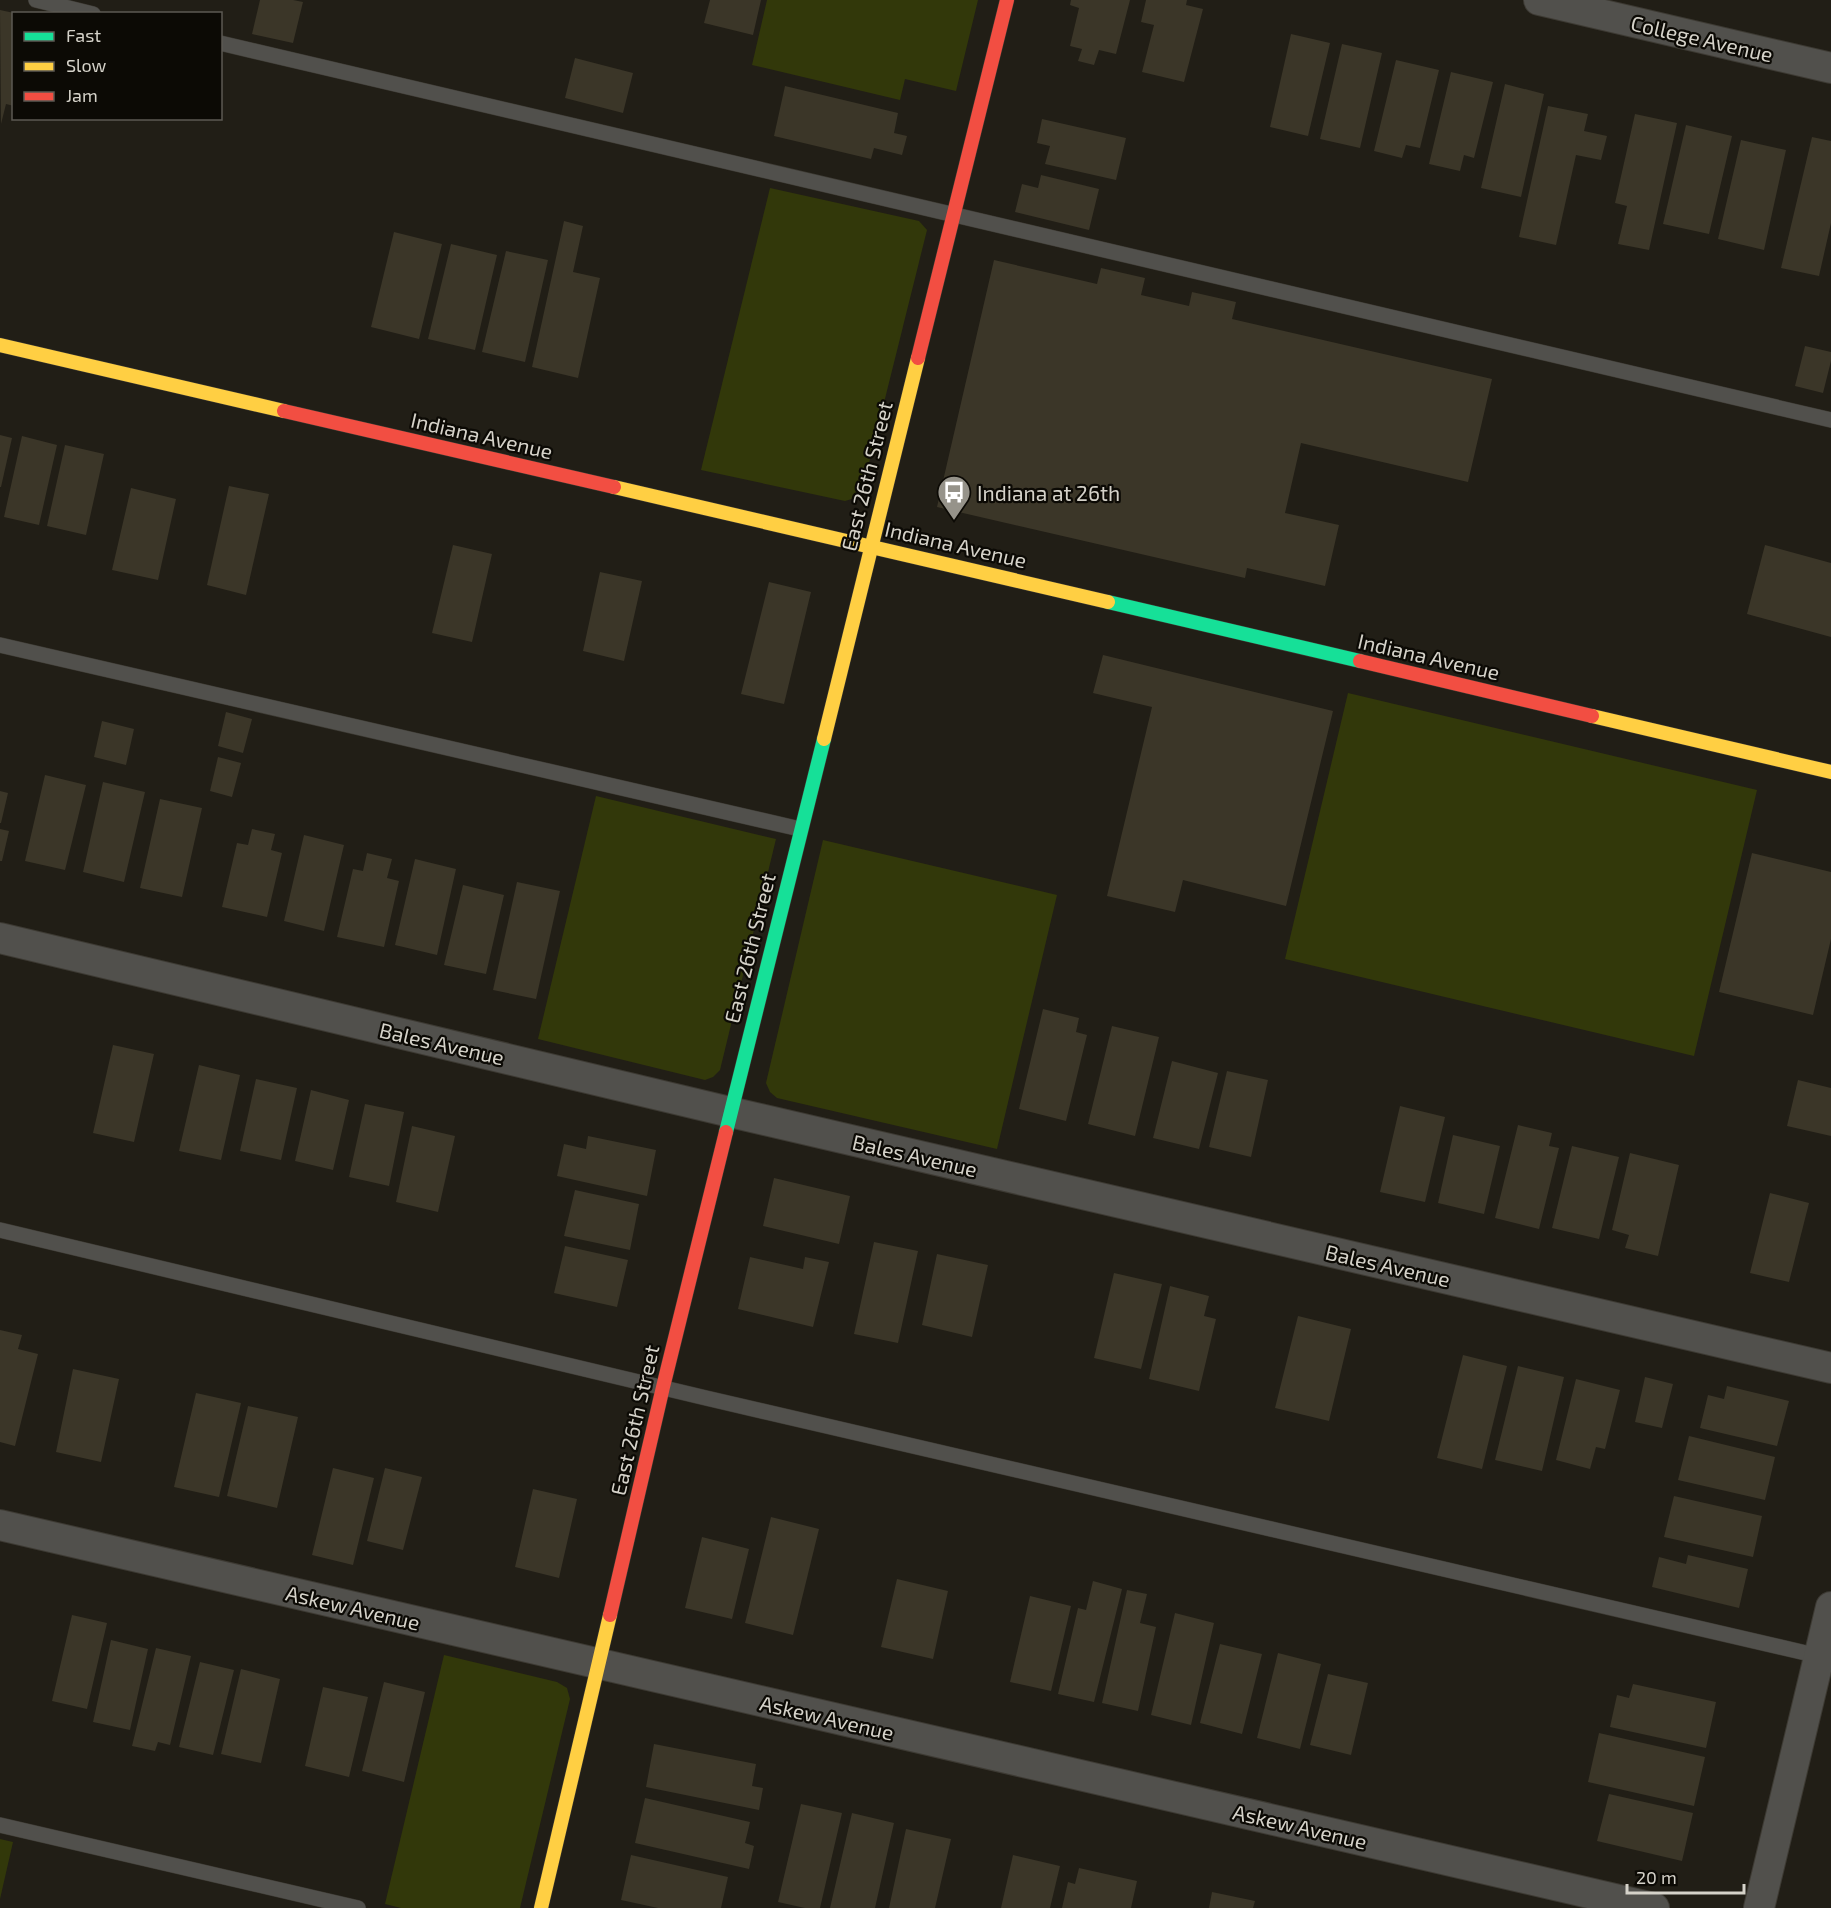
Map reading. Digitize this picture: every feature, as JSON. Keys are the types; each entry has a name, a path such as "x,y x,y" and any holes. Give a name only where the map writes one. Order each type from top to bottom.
{"street":[{"name":"East 26th Street","path":"541,1908 730,1112 1007,0"},
{"name":"College Avenue","path":"1539,0 1831,68"},
{"name":"Indiana Avenue","path":"0,345 871,546 1831,772"},
{"name":"Bales Avenue","path":"0,938 730,1112 1831,1368"},
{"name":"Askew Avenue","path":"0,1525 1654,1908"},
{"path":"1759,1908 1826,1657 1831,1606"}],"lane":[{"path":"36,0 85,12"},
{"path":"222,43 1831,420"},
{"path":"0,645 800,829"},
{"path":"0,1230 663,1387 1826,1657"},
{"path":"0,1825 358,1908"}],"green space":[{"path":"767,0 978,0 956,91 905,79 900,100 752,65"},
{"path":"770,188 919,221 927,230 864,483 855,498 845,501 701,470"},
{"path":"1348,693 1757,790 1694,1056 1285,959"},
{"path":"596,796 776,839 720,1070 713,1077 705,1080 538,1039"},
{"path":"823,840 1057,895 997,1149 777,1098 770,1092 766,1083"},
{"path":"444,1655 557,1682 567,1688 570,1699 520,1908 401,1908 385,1904"},
{"path":"0,1839 13,1842 0,1899"}],"building":[{"path":"260,0 303,2 293,43 252,34"},
{"path":"710,0 761,0 753,35 704,23"},
{"path":"1071,0 1130,0 1116,54 1099,50 1094,65 1078,61 1082,49 1070,46 1079,8 1070,5"},
{"path":"1146,0 1187,0 1186,5 1203,9 1184,82 1142,72 1154,25 1141,22"},
{"path":"0,10 12,13 12,106 6,104 1,124"},
{"path":"1291,34 1330,43 1308,136 1270,127"},
{"path":"1342,44 1382,53 1360,148 1320,139"},
{"path":"575,58 633,73 623,113 565,98"},
{"path":"1396,60 1439,70 1420,148 1406,145 1402,158 1374,151"},
{"path":"1451,72 1493,82 1474,158 1464,155 1460,171 1429,164"},
{"path":"1505,84 1544,94 1521,197 1481,188"},
{"path":"785,86 898,113 894,133 907,136 902,155 874,148 871,159 774,136"},
{"path":"1548,106 1588,114 1584,131 1607,136 1601,160 1576,155 1556,245 1519,237"},
{"path":"1635,114 1677,123 1649,250 1618,244 1627,206 1615,203"},
{"path":"1042,119 1126,138 1116,180 1045,164 1050,146 1037,143"},
{"path":"1686,125 1732,136 1709,234 1663,224"},
{"path":"1812,137 1831,141 1831,223 1819,276 1781,268"},
{"path":"1741,140 1786,150 1764,250 1718,239"},
{"path":"1041,175 1099,189 1089,230 1015,212 1022,184 1038,188"},
{"path":"564,221 583,226 573,272 600,278 578,378 532,367"},
{"path":"394,232 442,244 419,339 371,327"},
{"path":"451,244 497,255 475,350 428,339"},
{"path":"506,251 548,260 525,362 482,352"},
{"path":"994,260 1097,284 1101,268 1145,278 1141,295 1189,306 1192,292 1236,302 1232,319 1492,379 1468,482 1301,443 1285,513 1339,525 1325,586 1247,568 1245,578 937,507"},
{"path":"1805,346 1831,352 1823,393 1795,386"},
{"path":"0,435 12,438 1,487 0,487"},
{"path":"22,436 57,445 39,525 4,517"},
{"path":"65,445 104,454 86,535 47,526"},
{"path":"229,486 269,494 246,595 207,585"},
{"path":"131,488 176,499 158,580 112,570"},
{"path":"453,545 492,554 472,642 432,633"},
{"path":"1765,545 1831,563 1831,637 1747,614"},
{"path":"600,572 642,581 624,661 583,651"},
{"path":"769,582 811,592 784,704 741,694"},
{"path":"1103,655 1333,711 1286,906 1183,880 1175,912 1107,896 1152,707 1093,693"},
{"path":"226,712 252,719 243,753 218,746"},
{"path":"102,721 134,729 126,765 94,757"},
{"path":"218,757 241,763 232,797 210,791"},
{"path":"45,775 86,785 65,870 25,861"},
{"path":"103,782 145,792 124,882 83,872"},
{"path":"0,791 8,793 1,823 0,823"},
{"path":"160,799 202,808 182,897 140,888"},
{"path":"0,829 9,831 2,861 0,861"},
{"path":"252,829 275,834 271,850 282,853 267,917 222,907 237,843 248,845"},
{"path":"304,835 344,845 324,931 284,921"},
{"path":"367,853 392,859 387,878 399,881 384,947 337,937 353,869 363,871"},
{"path":"1752,853 1831,872 1831,939 1813,1015 1719,992"},
{"path":"415,859 456,869 437,955 395,945"},
{"path":"517,882 560,891 536,999 493,990"},
{"path":"463,885 504,895 486,974 444,965"},
{"path":"1043,1009 1079,1018 1076,1032 1087,1035 1066,1121 1019,1109"},
{"path":"1112,1026 1159,1037 1135,1136 1088,1124"},
{"path":"113,1045 154,1054 134,1142 93,1133"},
{"path":"1172,1061 1218,1073 1199,1149 1153,1138"},
{"path":"199,1065 240,1075 221,1160 179,1151"},
{"path":"1227,1071 1268,1080 1251,1157 1209,1147"},
{"path":"256,1079 297,1088 281,1160 240,1151"},
{"path":"1798,1080 1831,1088 1831,1136 1787,1126"},
{"path":"311,1090 349,1100 333,1170 295,1161"},
{"path":"365,1104 404,1112 389,1186 349,1177"},
{"path":"1400,1106 1445,1117 1425,1202 1380,1192"},
{"path":"1518,1125 1552,1133 1549,1146 1559,1148 1539,1229 1495,1218"},
{"path":"412,1126 455,1136 438,1212 396,1202"},
{"path":"1453,1135 1500,1146 1484,1214 1438,1203"},
{"path":"588,1136 656,1150 647,1196 557,1176 564,1144 586,1149"},
{"path":"1572,1146 1619,1157 1599,1239 1552,1228"},
{"path":"1630,1153 1679,1165 1658,1256 1625,1248 1629,1235 1612,1230"},
{"path":"774,1178 850,1196 839,1244 763,1226"},
{"path":"575,1190 639,1204 630,1250 564,1236"},
{"path":"1770,1193 1809,1203 1789,1282 1750,1273"},
{"path":"874,1242 918,1251 898,1343 854,1334"},
{"path":"565,1246 628,1260 617,1307 554,1293"},
{"path":"937,1254 988,1265 972,1337 922,1325"},
{"path":"750,1257 803,1269 805,1257 829,1262 813,1327 738,1309"},
{"path":"1114,1273 1162,1284 1141,1369 1094,1358"},
{"path":"1170,1286 1209,1296 1204,1316 1216,1319 1199,1391 1149,1379"},
{"path":"1298,1316 1351,1329 1329,1421 1275,1408"},
{"path":"0,1330 22,1335 18,1349 38,1354 15,1446 0,1442"},
{"path":"1463,1355 1507,1366 1482,1469 1437,1458"},
{"path":"1518,1366 1564,1377 1542,1471 1495,1460"},
{"path":"73,1369 119,1379 101,1462 56,1452"},
{"path":"1645,1377 1673,1384 1662,1428 1635,1422"},
{"path":"1576,1379 1620,1390 1605,1449 1596,1447 1590,1469 1556,1460"},
{"path":"1727,1386 1789,1401 1777,1446 1700,1428 1708,1395 1724,1399"},
{"path":"196,1393 241,1403 219,1497 174,1487"},
{"path":"248,1406 298,1417 277,1508 227,1496"},
{"path":"1689,1436 1775,1457 1765,1500 1678,1480"},
{"path":"333,1468 374,1478 353,1565 312,1555"},
{"path":"385,1468 422,1477 403,1550 367,1541"},
{"path":"533,1489 577,1499 559,1578 515,1567"},
{"path":"1674,1496 1762,1516 1753,1557 1664,1537"},
{"path":"771,1517 819,1529 793,1635 745,1623"},
{"path":"702,1537 749,1549 732,1619 685,1608"},
{"path":"1688,1555 1748,1569 1739,1608 1652,1587 1659,1557 1686,1564"},
{"path":"897,1579 948,1591 933,1659 881,1647"},
{"path":"1093,1581 1122,1589 1094,1702 1058,1694 1078,1608 1086,1610"},
{"path":"1127,1590 1147,1594 1140,1623 1156,1627 1138,1711 1102,1703"},
{"path":"1030,1596 1071,1606 1051,1691 1010,1682"},
{"path":"1175,1613 1214,1623 1191,1725 1151,1715"},
{"path":"72,1615 107,1623 87,1709 52,1701"},
{"path":"111,1640 148,1649 130,1730 93,1722"},
{"path":"1220,1644 1262,1654 1242,1734 1200,1723"},
{"path":"156,1648 191,1656 170,1745 158,1742 155,1751 132,1746"},
{"path":"1278,1653 1321,1664 1300,1749 1257,1738"},
{"path":"200,1662 234,1670 213,1755 179,1747"},
{"path":"241,1669 280,1679 261,1763 221,1754"},
{"path":"1328,1674 1368,1683 1351,1755 1310,1745"},
{"path":"384,1682 425,1692 404,1782 362,1771"},
{"path":"1633,1684 1716,1702 1706,1748 1610,1727 1617,1695 1629,1698"},
{"path":"323,1687 368,1697 349,1777 305,1766"},
{"path":"1599,1733 1705,1757 1694,1806 1588,1782"},
{"path":"654,1744 756,1764 752,1786 763,1788 759,1810 646,1787"},
{"path":"1609,1794 1693,1813 1682,1861 1597,1841"},
{"path":"645,1798 750,1822 745,1843 754,1846 749,1869 635,1843"},
{"path":"801,1804 842,1813 820,1908 805,1908 778,1902"},
{"path":"852,1813 894,1823 875,1908 830,1908"},
{"path":"906,1829 951,1839 935,1908 889,1908"},
{"path":"631,1855 728,1877 721,1908 658,1908 621,1900"},
{"path":"1013,1855 1060,1866 1050,1908 1001,1908"},
{"path":"1079,1868 1137,1881 1131,1908 1062,1908 1068,1882 1075,1884"},
{"path":"1212,1892 1255,1901 1253,1908 1209,1908"}],"traffic: fast":[{"path":"1108,602 1360,661"},
{"path":"726,1132 824,739"}],"traffic: slow":[{"path":"0,345 284,411"},
{"path":"824,739 918,358"},
{"path":"614,487 1108,602"},
{"path":"1592,716 1831,772"},
{"path":"541,1908 610,1615"}],"traffic: jam":[{"path":"918,358 1007,0"},
{"path":"284,411 614,487"},
{"path":"1360,661 1592,716"},
{"path":"610,1615 726,1132"}],"place":[{"name":"Indiana at 26th","path":"954,521"}]}
